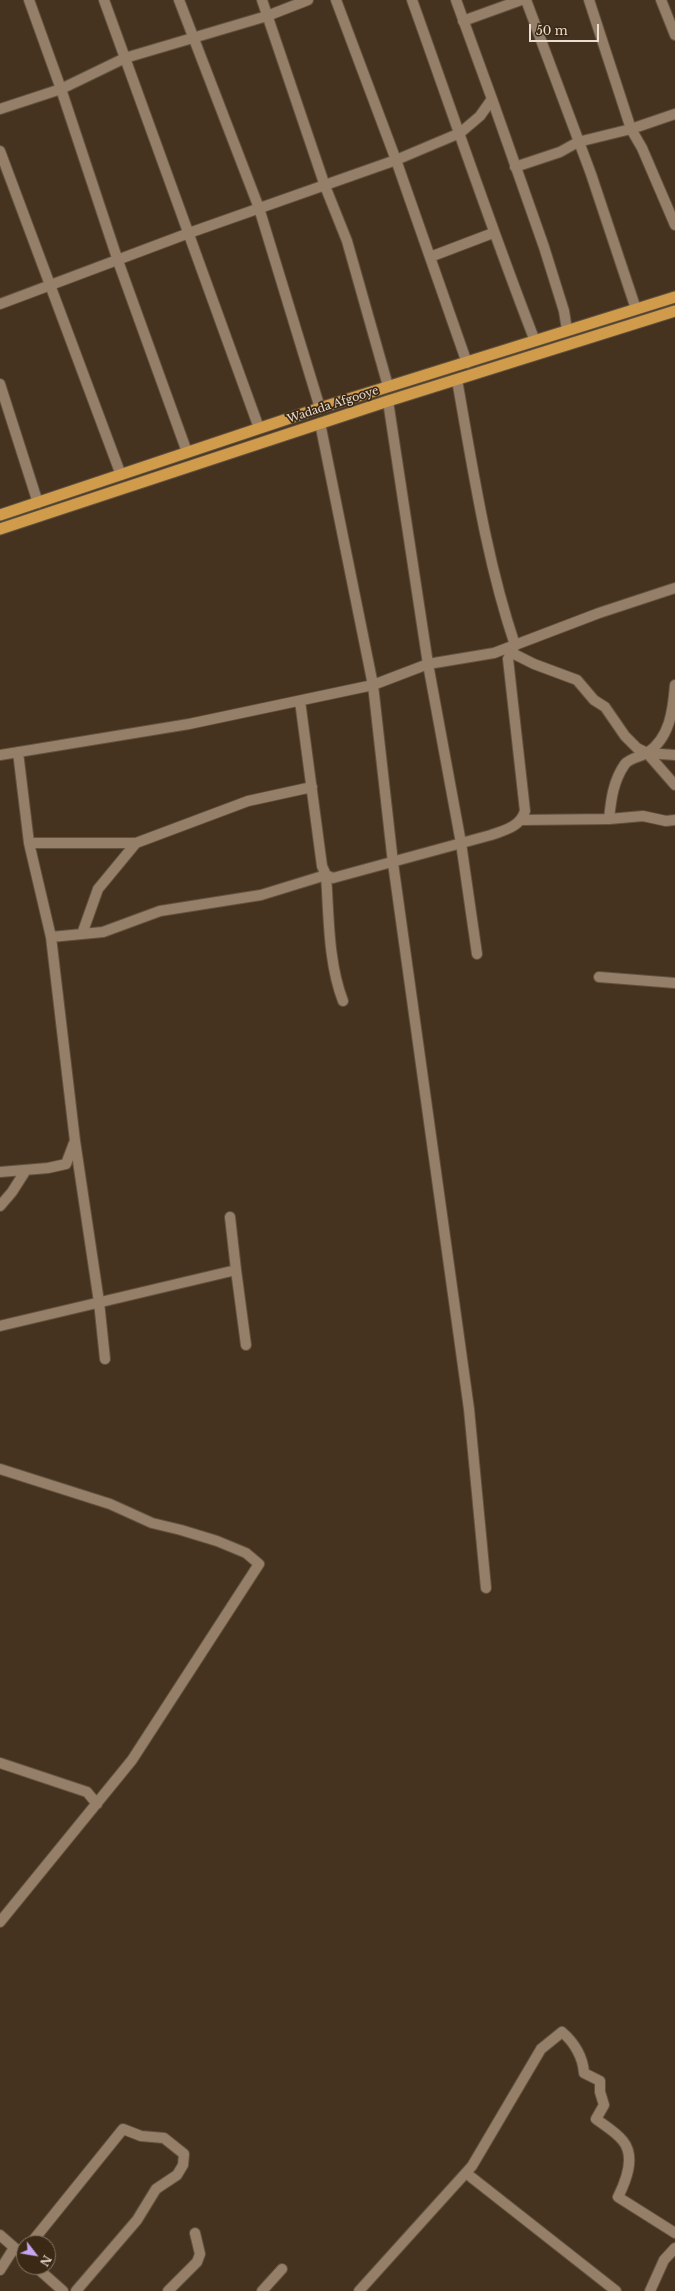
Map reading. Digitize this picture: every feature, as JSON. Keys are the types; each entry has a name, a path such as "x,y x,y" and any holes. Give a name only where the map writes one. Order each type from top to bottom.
{"highway":[{"name":"Wadada Afgooye","path":"0,515 388,386 467,363 567,330 675,297"},
{"name":"Wadada Afgooye","path":"0,529 388,401 675,311"}],"street":[{"path":"29,0 61,89 118,260 187,452"},
{"path":"104,0 259,428"},
{"path":"179,0 259,208 320,408"},
{"path":"262,0 325,186 347,241 388,386"},
{"path":"0,109 61,89 124,58 194,39 267,16 308,0"},
{"path":"336,0 396,160 467,363"},
{"path":"412,0 460,133 493,234 534,341"},
{"path":"456,0 544,247 564,311 567,330"},
{"path":"463,21 521,0"},
{"path":"526,0 591,174 636,309"},
{"path":"589,0 631,129 642,148 675,225"},
{"path":"661,0 675,35"},
{"path":"0,304 189,233 396,160 460,133 480,116 492,99"},
{"path":"516,167 560,152 578,142 631,129 675,114"},
{"path":"0,151 120,475"},
{"path":"430,257 493,234"},
{"path":"457,380 482,522 513,649 534,664 576,680 594,700 605,707 625,736 637,748 647,753 675,785"},
{"path":"0,384 38,503"},
{"path":"388,401 428,664 462,843 477,954"},
{"path":"320,423 372,685 393,863 469,1409 486,1588"},
{"path":"0,755 189,724 372,685 428,664 513,649 675,588"},
{"path":"513,649 508,659 525,811 522,820"},
{"path":"609,819 614,782 626,763 647,753 662,738 669,723 675,685"},
{"path":"300,701 322,866 326,875 331,943 338,988 343,1001"},
{"path":"18,752 29,843 51,937 75,1141 99,1302 105,1359"},
{"path":"647,753 675,755"},
{"path":"29,843 136,843 248,801 312,787"},
{"path":"51,937 103,932 160,910 261,896 326,875 333,878 393,863 462,843 504,830 522,820 609,819 643,816 666,821 675,820"},
{"path":"82,934 98,889 136,843"},
{"path":"599,977 675,983"},
{"path":"0,1172 66,1164 75,1141"},
{"path":"0,1206 12,1192 26,1170"},
{"path":"230,1217 246,1344"},
{"path":"0,1326 236,1270"},
{"path":"0,1468 110,1504 152,1523 181,1530 217,1542 246,1553 259,1564 132,1760 98,1804 0,1922"},
{"path":"0,1762 86,1792 98,1804"},
{"path":"359,2291 472,2166 516,2094 541,2049 562,2032 572,2040 584,2065 584,2073 600,2081 600,2092 604,2105 596,2119 624,2141 629,2154 628,2178 618,2198 675,2233"},
{"path":"37,2235 123,2128 141,2136 164,2138 184,2154 183,2165 177,2175 156,2189 137,2220 76,2291"},
{"path":"466,2173 616,2291"},
{"path":"168,2291 197,2262 200,2254 195,2233"},
{"path":"0,2235 14,2248 0,2270"},
{"path":"650,2291 664,2260 675,2248"},
{"path":"262,2291 282,2269"},
{"path":"45,2275 63,2291"}]}
